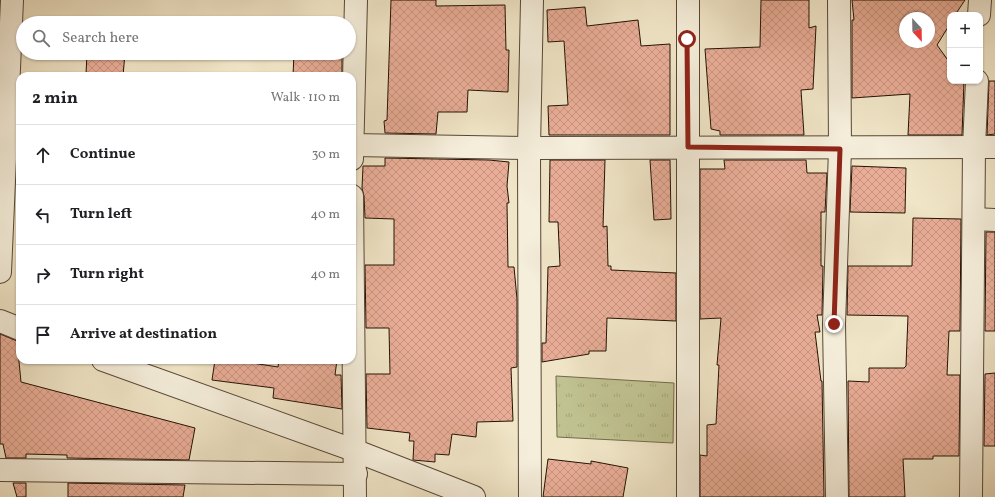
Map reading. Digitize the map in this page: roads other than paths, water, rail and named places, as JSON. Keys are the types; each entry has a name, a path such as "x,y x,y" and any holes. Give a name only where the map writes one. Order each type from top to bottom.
{"street":[{"path":"0,272 5,86 12,0"},
{"path":"356,0 356,16"},
{"path":"530,497 529,148 532,0"},
{"path":"688,0 688,497"},
{"path":"837,497 834,324 840,149 839,0"},
{"path":"979,12 980,0"},
{"path":"354,60 354,72"},
{"path":"971,497 984,220 985,147 977,84"},
{"path":"356,152 529,148 688,147 840,149 985,147"},
{"path":"115,364 356,451 474,497"},
{"path":"354,364 356,451 355,497"},
{"path":"0,470 356,474"}]}
